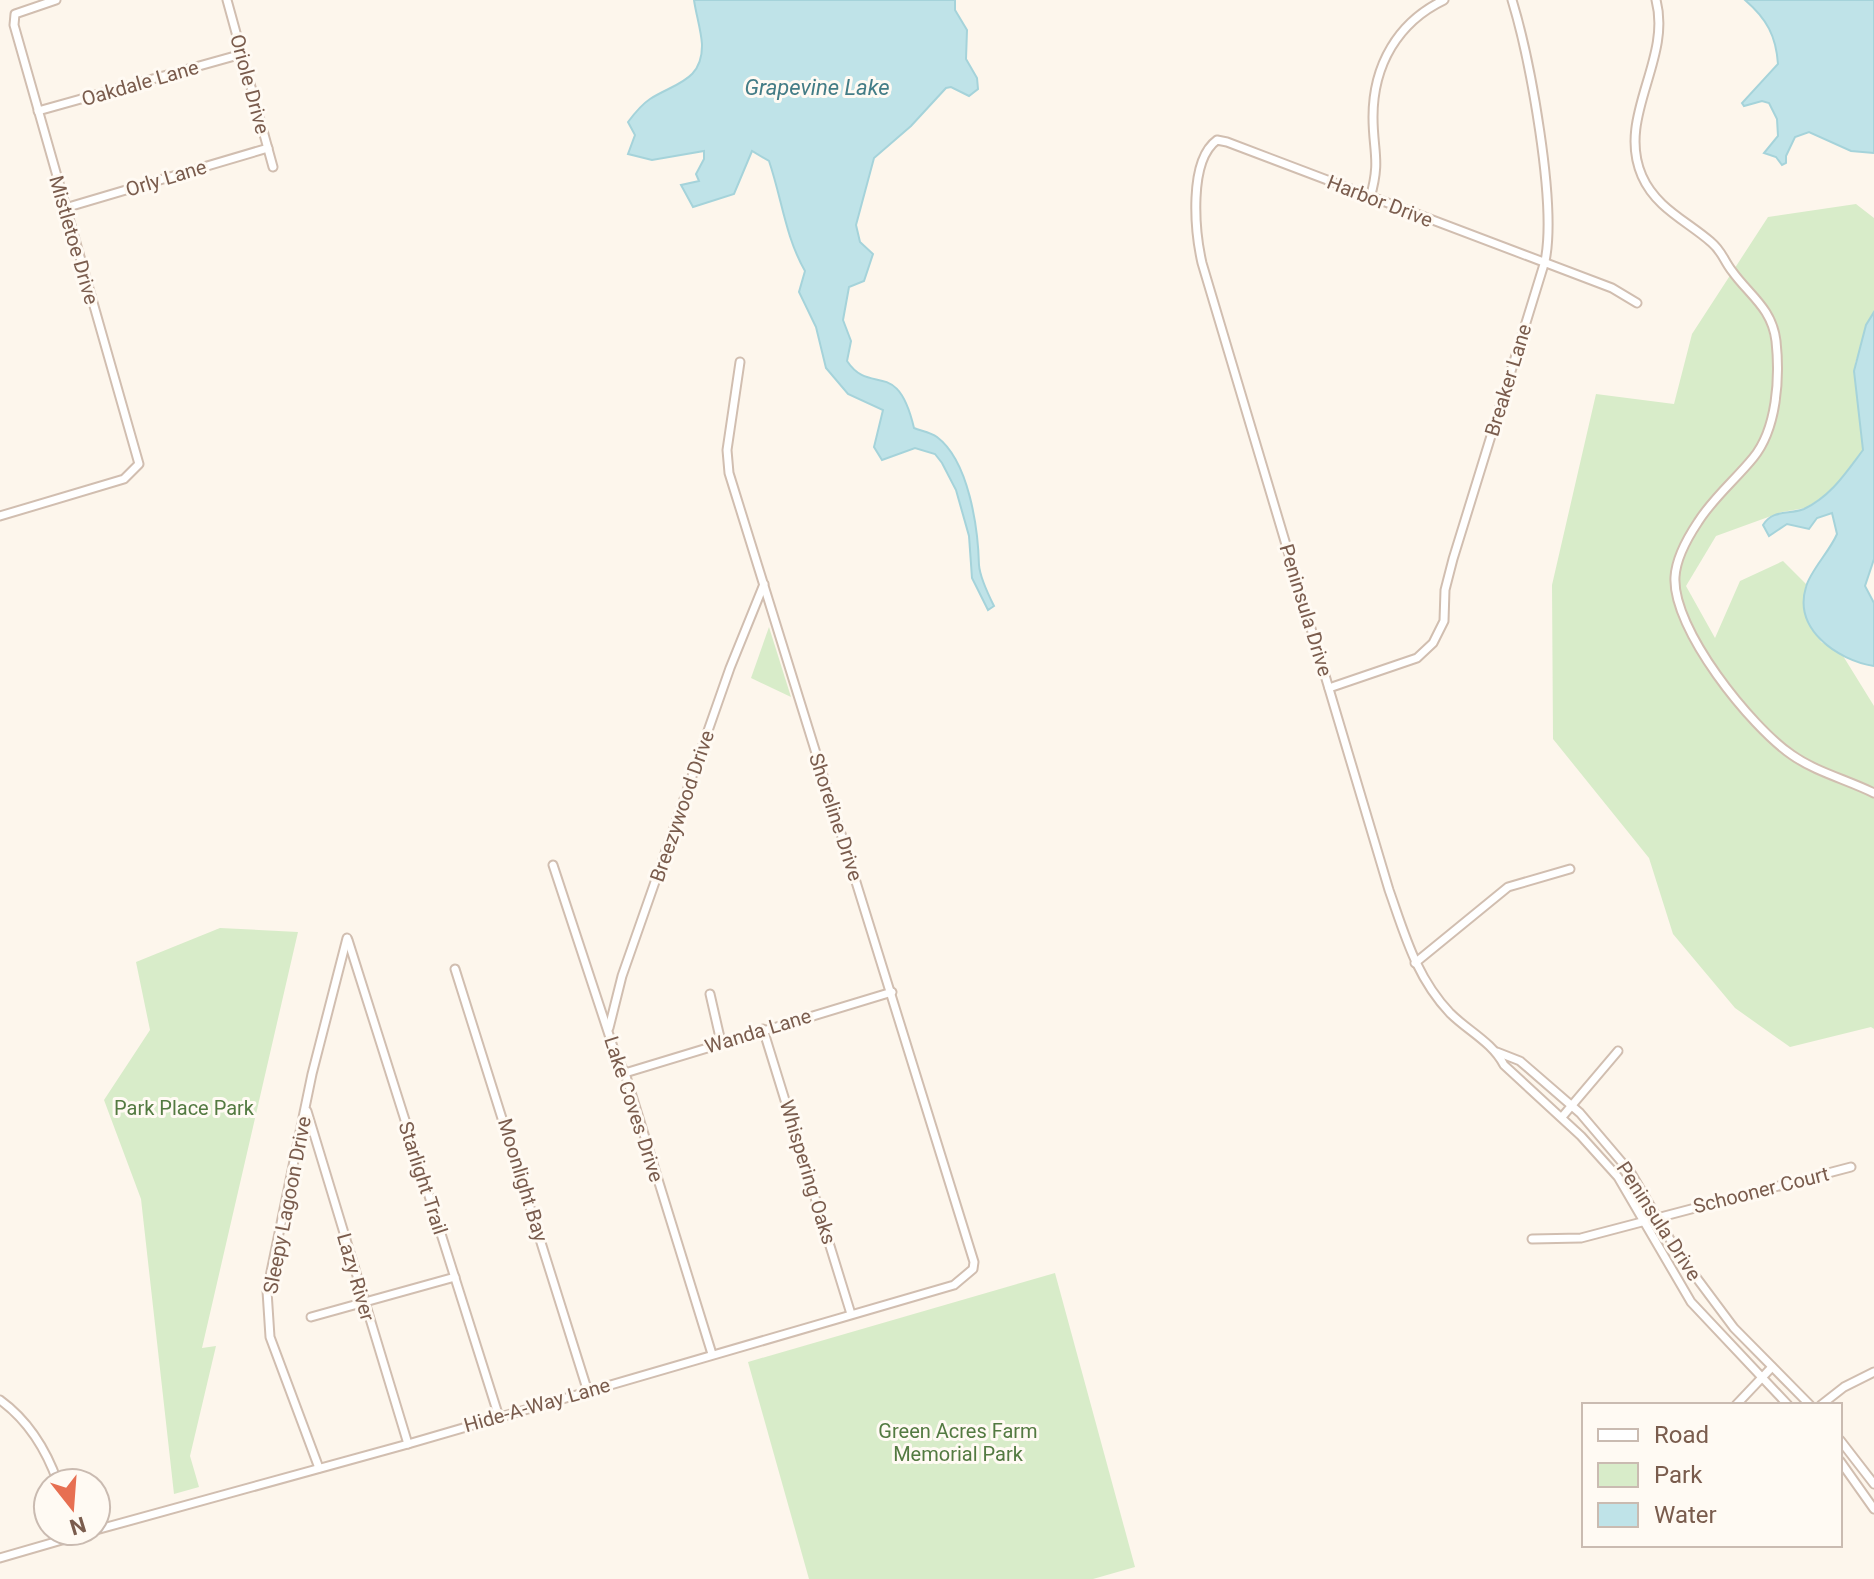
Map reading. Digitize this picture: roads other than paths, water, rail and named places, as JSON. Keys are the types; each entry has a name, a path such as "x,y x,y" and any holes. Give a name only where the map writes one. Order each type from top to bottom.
{"street":[{"name":"Mistletoe Drive","path":"0,516 124,479 139,464 14,25 15,14 56,0"},
{"name":"Oriole Drive","path":"227,0 273,167"},
{"path":"1370,198 1377,171 1373,116 1387,51 1411,20 1444,0"},
{"name":"Breaker Lane","path":"1329,688 1417,658 1439,634 1444,621 1445,590 1453,559 1545,261 1551,222 1529,74 1512,0"},
{"path":"1656,0 1659,11 1655,49 1634,130 1636,162 1644,181 1667,210 1724,255 1732,271 1754,293 1770,320 1776,339 1776,387 1764,443 1697,524 1675,576 1678,601 1709,666 1785,749 1811,766 1874,793"},
{"name":"Oakdale Lane","path":"38,111 242,54"},
{"name":"Harbor Drive","path":"1217,140 1545,261 1612,288 1637,303"},
{"name":"Peninsula Drive","path":"1217,140 1205,154 1194,230 1389,890 1415,963 1449,1012 1497,1052 1520,1061 1570,1104 1631,1173 1678,1253 1712,1300 1808,1403"},
{"name":"Orly Lane","path":"65,208 268,148"},
{"name":"Shoreline Drive","path":"740,362 726,460 892,992 974,1262 973,1269"},
{"name":"Breezywood Drive","path":"608,1030 622,976 730,668 764,584"},
{"name":"Lake Coves Drive","path":"553,865 625,1073 712,1354"},
{"path":"1415,963 1508,887 1570,869"},
{"name":"Sleepy Lagoon Drive","path":"319,1468 270,1337 267,1291 347,938"},
{"name":"Starlight Trail","path":"347,938 499,1417"},
{"name":"Moonlight Bay","path":"455,969 588,1392"},
{"name":"Wanda Lane","path":"625,1073 892,992"},
{"path":"710,994 721,1042"},
{"name":"Whispering Oaks","path":"763,1029 851,1314"},
{"path":"1562,1117 1618,1051"},
{"name":"Peninsula Drive","path":"1497,1052 1504,1065 1562,1117 1618,1177 1691,1302 1786,1403"},
{"name":"Lazy River","path":"306,1109 408,1444"},
{"name":"Schooner Court","path":"1532,1239 1567,1240 1851,1167"},
{"name":"Hide-A-Way Lane","path":"112,1525 408,1444 957,1284 973,1269"},
{"path":"311,1317 363,1300 455,1277"},
{"path":"1738,1403 1772,1367"},
{"path":"1824,1403 1844,1387 1874,1372"},
{"path":"0,1400 24,1420 40,1442 51,1467"},
{"path":"1842,1443 1874,1484"},
{"path":"1842,1464 1874,1509"},
{"name":"Hide-A-Way Lane","path":"0,1558 33,1547"}],"water":[{"name":"Grapevine Lake","path":"694,0 955,0 955,10 967,30 966,59 977,78 978,89 969,96 951,87 946,88 911,126 874,158 856,225 860,242 873,254 864,281 849,287 843,320 851,341 847,361 865,377 883,381 900,392 914,428 937,437 957,462 970,496 981,575 994,606 988,610 972,578 969,536 956,490 942,463 935,454 915,448 882,460 874,447 883,410 848,394 826,368 816,327 799,292 805,271 788,231 769,161 752,151 734,194 693,207 681,185 699,181 696,174 704,159 704,151 652,160 628,154 635,135 628,122 650,99 686,79 698,66 702,44"},
{"path":"1745,0 1874,0 1874,153 1851,151 1809,132 1795,137 1786,163 1782,165 1776,157 1764,153 1778,136 1777,119 1769,103 1762,101 1744,106 1742,103 1778,64 1777,54 1769,29"},
{"path":"1874,312 1874,559 1865,586 1874,603 1874,666 1860,663 1833,649 1812,629 1806,616 1804,602 1808,581 1837,534 1832,513 1817,518 1809,529 1787,524 1769,536 1763,525 1772,517 1804,509 1822,498 1863,450 1854,371 1866,325"}],"park label":[{"name":"Park Place Park","path":"184,1108"},
{"name":"Green Acres Farm Memorial Park","path":"958,1442"}]}
